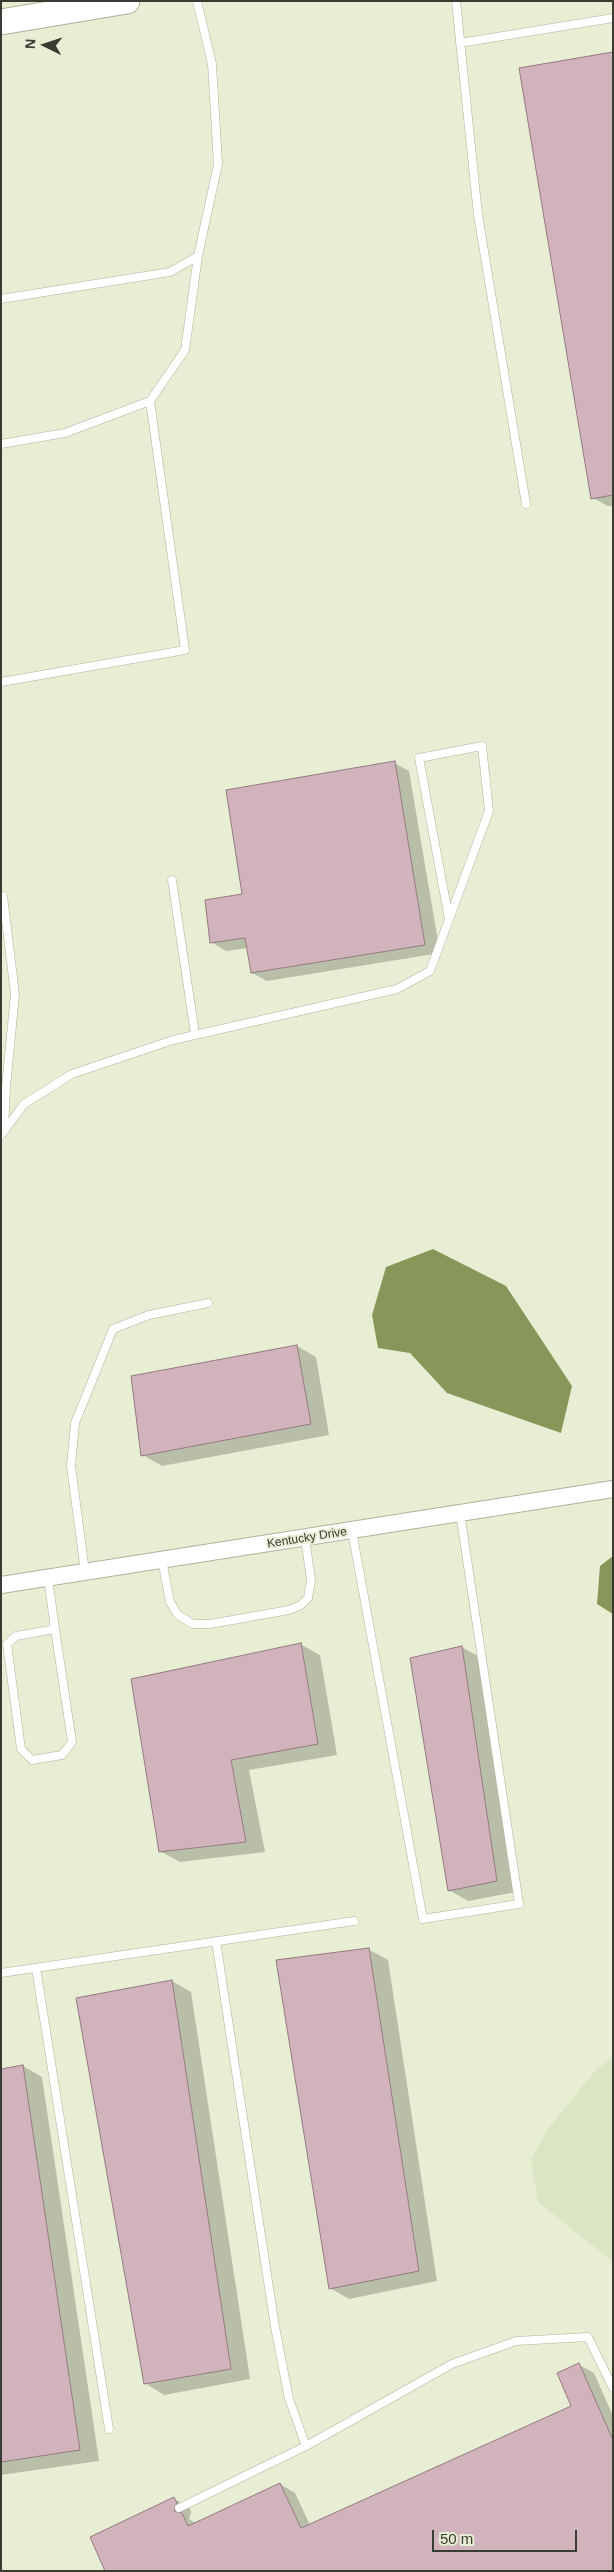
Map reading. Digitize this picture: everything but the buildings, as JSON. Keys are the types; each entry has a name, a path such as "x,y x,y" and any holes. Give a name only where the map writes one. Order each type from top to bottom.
{"main road":[{"path":"1,22 127,1"}],"street":[{"name":"Kentucky Drive","path":"1,1585 613,1489"}],"lane":[{"path":"1,444 65,433 150,401 185,350 198,256 218,164 212,64 197,1"},
{"path":"456,1 478,215 526,504"},
{"path":"460,43 613,18"},
{"path":"1,299 170,272 198,256"},
{"path":"1,682 185,650 150,401"},
{"path":"3,1133 24,1104 72,1074 196,1034 398,989 430,971 489,811 482,746 419,758 449,919"},
{"path":"172,880 196,1034"},
{"path":"3,896 15,994 3,1133"},
{"path":"85,1572 71,1466 75,1423 112,1329 149,1315 208,1303"},
{"path":"352,1531 423,1919 510,1906 519,1904 460,1514"},
{"path":"162,1560 170,1602 178,1615 193,1624 210,1624 289,1610 301,1605 308,1598 311,1580 305,1538"},
{"path":"48,1578 72,1742 62,1755 32,1760 21,1748 7,1644 16,1636 55,1629"},
{"path":"1,1973 354,1921"},
{"path":"216,1942 276,2327 289,2399 306,2446"},
{"path":"36,1968 109,2429"},
{"path":"179,2508 306,2446 452,2364 516,2341 588,2337 613,2388"}],"shaded area":[{"path":"433,1249 506,1286 572,1386 561,1433 447,1393 410,1353 378,1348 372,1315 386,1267"},
{"path":"613,1556 613,1614 597,1604 600,1566"},
{"path":"613,2056 613,2262 538,2202 531,2160 546,2131 595,2071"}]}
